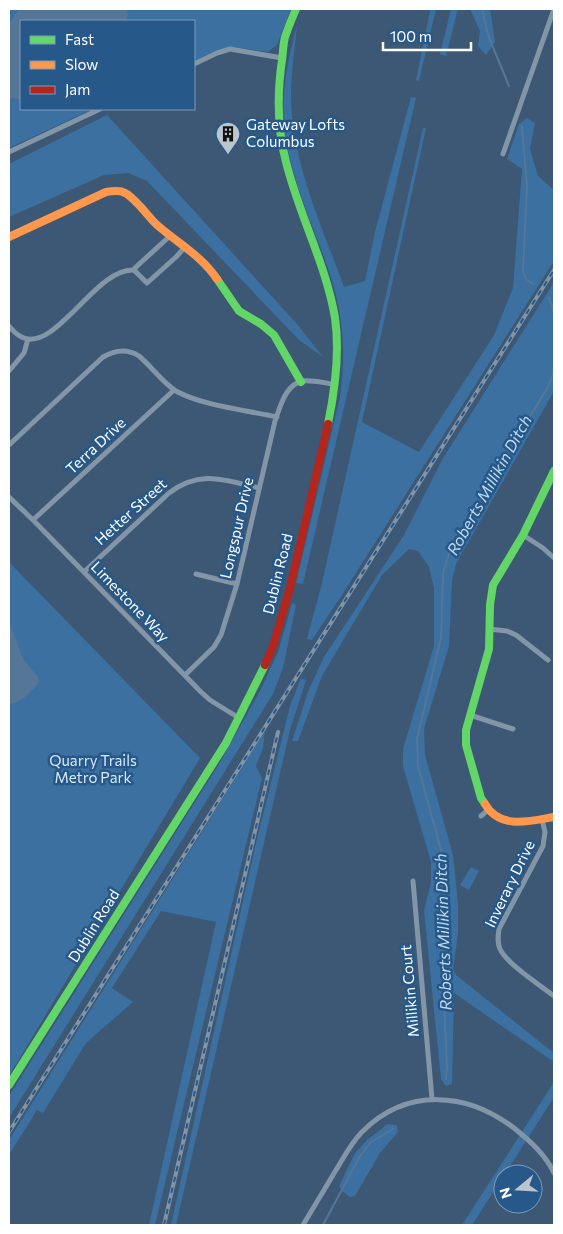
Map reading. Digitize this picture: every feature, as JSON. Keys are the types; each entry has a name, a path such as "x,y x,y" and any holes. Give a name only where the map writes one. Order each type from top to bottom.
{"main road":[{"name":"Dublin Road","path":"9,1085 190,800 239,718 259,679 279,626 332,405 337,346 331,296 286,163 280,133 278,106 282,58 285,38 296,9"},
{"path":"9,237 106,192 117,190 126,193 157,225 212,271 239,311 261,324 274,335 301,382"},
{"path":"554,471 523,535 503,565 493,585 487,660 466,730 466,745 481,798 488,810 510,822 528,822 554,816"}],"street":[{"path":"503,154 554,9"},
{"path":"195,64 230,49 282,58"},
{"path":"9,152 98,110"},
{"path":"134,270 136,266 171,235"},
{"path":"9,326 21,337 28,339 39,338 65,319 111,275 126,269 134,270 147,283 176,257 184,247"},
{"path":"9,371 24,352 28,339"},
{"path":"9,445 103,357 115,351 134,353 174,390 202,401 276,417"},
{"path":"301,382 335,384"},
{"name":"Longspur Drive","path":"185,675 218,642 237,584 276,417 282,400 289,390 301,382"},
{"name":"Terra Drive","path":"33,520 174,390"},
{"name":"Hetter Street","path":"84,572 169,493 185,482 204,477 214,477 259,488"},
{"name":"Limestone Way","path":"9,497 210,700 239,718"},
{"path":"523,535 554,558"},
{"path":"196,574 237,584"},
{"path":"489,629 507,631 516,635 548,660"},
{"path":"470,715 513,729"},
{"path":"481,816 488,810"},
{"name":"Inverary Drive","path":"542,818 546,832 543,846 499,929 498,939 500,950 506,958 554,996"},
{"name":"Millikin Court","path":"413,881 432,1099"},
{"path":"303,1225 344,1157 362,1132 391,1111 411,1103 432,1099 463,1102 482,1108 500,1118 536,1147 554,1173"}],"green space":[{"path":"9,9 291,9 277,45 268,52 233,47 217,50 195,61 195,20 20,20 20,110 91,110 9,148"},
{"path":"428,9 436,9 419,81 416,80 430,11"},
{"path":"451,9 458,9 446,56 440,54"},
{"path":"470,9 490,9 495,42 486,55 478,46 480,31"},
{"path":"297,25 291,97 297,146 310,194 344,287 365,281 375,232 411,97 416,98 303,584 296,583 340,397 343,358 341,320 336,295 330,273 299,189 287,146 284,123 285,85 288,62"},
{"path":"107,115 297,324 323,357 299,340 147,181 128,173 104,175 9,217 9,164"},
{"path":"527,118 535,123 530,149 538,176 554,190 554,261 342,595 312,640 307,639 322,583 423,128 426,128 362,422 419,452 494,335 513,288 522,169 507,159 519,124"},
{"path":"554,282 554,391 456,564 452,581 449,646 424,729 425,755 453,855 458,903 458,933 453,969 456,975 554,1053 554,1062 454,993 452,1084 446,1086 441,1079 424,911 431,882 431,862 403,766 403,749 434,646 434,588 429,567 418,551 409,549 382,575 322,676 298,741 292,741 309,689 324,657 404,535 442,460"},
{"name":"Quarry Trails Metro Park","path":"9,562 200,758 9,1076"},
{"path":"292,603 296,605 283,668 273,694 9,1118 9,1096 219,764 261,689 278,652"},
{"path":"301,678 306,680 290,730 176,1225 171,1225 255,847 290,706"},
{"path":"265,731 263,748 256,766 262,778 155,1225 149,1225 216,922 161,911 112,988 133,1002 86,1043 43,1113 37,1110 9,1155 9,1140"},
{"path":"471,867 479,871 469,890 460,885"},
{"path":"554,1082 554,1097 511,1164 501,1164"},
{"path":"388,1124 397,1125 398,1132 380,1153 355,1196 350,1197 339,1186 355,1153 368,1139"},
{"path":"493,1177 493,1192 472,1225 462,1225"}],"shaded area":[{"path":"19,9 126,9 128,16 126,20 20,20 20,100 9,99 9,24"},
{"path":"9,621 23,659 38,677 39,682 23,699 9,704"}],"waterway":[{"name":"Roberts Millikin Ditch","path":"482,9 488,35 509,86"},
{"name":"Roberts Millikin Ditch","path":"522,126 527,186 523,271 526,279 533,284"},
{"name":"Roberts Millikin Ditch","path":"549,298 554,312"},
{"name":"Roberts Millikin Ditch","path":"446,1079 442,956 444,875 441,850 418,766 417,739 441,638 443,573 449,553 548,387 554,371"},
{"name":"Roberts Millikin Ditch","path":"323,1225 360,1156 371,1142 393,1129"}],"railway":[{"path":"9,1132 554,270"},
{"path":"164,1225 278,732"}],"traffic: fast":[{"path":"296,9 284,43 279,86 279,124 291,182 319,259 335,318 337,344 336,371 328,424"},
{"path":"217,279 239,311 261,324 274,335 301,382"},
{"path":"485,804 481,798 466,745 466,730 489,649 490,605 493,585 523,535 554,471"},
{"path":"9,1085 226,743 265,665"}],"traffic: slow":[{"path":"9,237 106,192 121,191 133,198 156,224 204,263 217,279"},
{"path":"485,804 491,812 507,821 526,822 554,817"}],"traffic: jam":[{"path":"265,665 273,646 290,588 328,424"}],"place":[{"name":"Gateway Lofts Columbus","path":"228,155"}]}
